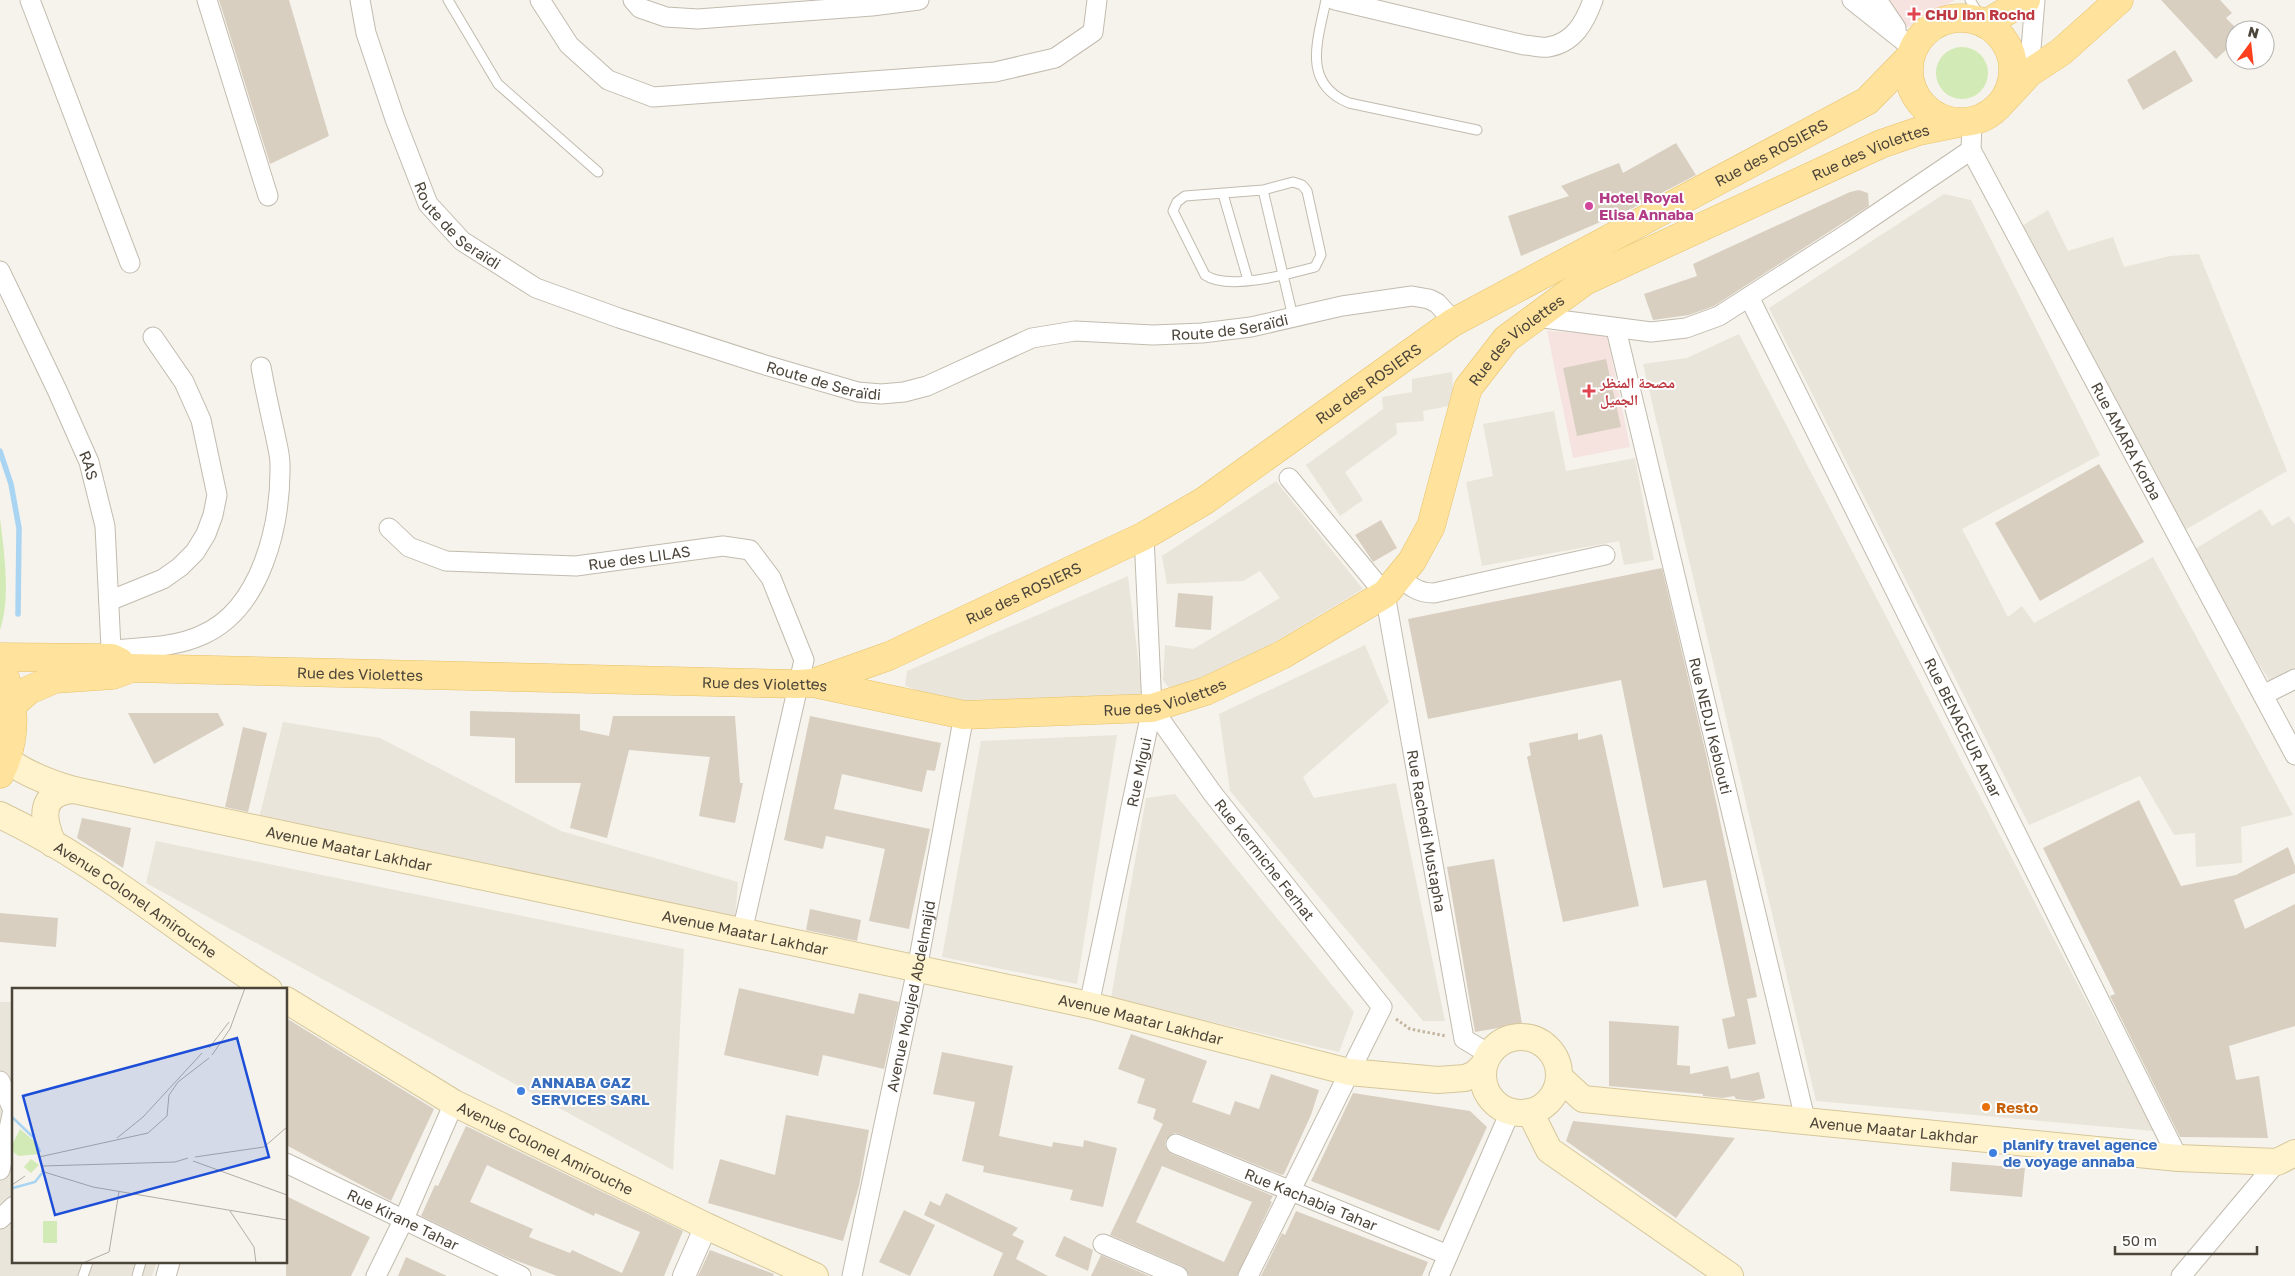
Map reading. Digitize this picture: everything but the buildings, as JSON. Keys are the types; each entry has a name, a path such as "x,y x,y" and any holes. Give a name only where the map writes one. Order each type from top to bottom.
{"main road":[{"path":"1985,24 2026,0"},
{"path":"2003,101 2011,85 2013,67 2009,50 1999,35 1985,24 1968,18 1950,19 1934,25 1908,50 1908,74 1911,88 1919,102 1937,116 1965,122 1995,111 2029,73 2061,52 2119,0"},
{"name":"Rue des ROSIERS","path":"805,684 889,656 1144,536 1204,501 1452,323 1867,101 1908,50"},
{"name":"Rue des Violettes","path":"117,663 805,684 964,715 1152,708 1206,691 1282,655 1392,585 1412,561 1431,526 1468,388 1506,339 1585,281 1881,144 1919,131 1965,122"},
{"path":"0,657 117,663"},
{"path":"13,704 29,690 55,679 117,663"},
{"path":"0,666 7,680 13,704 12,742 4,767"},
{"name":"Avenue Maatar Lakhdar","path":"4,767 74,790 1089,1005 1349,1072 1438,1080 1464,1078 1475,1074 1486,1060"},
{"path":"53,844 44,821 47,805 58,793 74,790"},
{"name":"Avenue Colonel Amirouche","path":"0,815 53,844 117,884 264,988"},
{"name":"Avenue Colonel Amirouche","path":"288,1001 454,1102 706,1226 815,1276"},
{"path":"1520,1037 1533,1039 1544,1045 1553,1054 1558,1065 1559,1077 1557,1088 1551,1098 1538,1110 1520,1112 1499,1107 1490,1099 1482,1077 1486,1060 1497,1045 1508,1039 1520,1037"},
{"name":"Avenue Maatar Lakhdar","path":"1559,1077 1583,1099 1806,1123 2178,1158 2286,1157"},
{"path":"1520,1112 1549,1150 1730,1276"}],"street":[{"path":"30,0 130,263"},
{"path":"207,0 268,196"},
{"name":"Route de Seraïdi","path":"360,0 366,32 395,119 428,204 462,241 536,288 619,318 848,389 881,394 904,392 927,386 1032,338 1075,331 1153,335 1202,333 1252,327 1342,306 1412,296 1429,299 1437,303 1448,315 1452,323"},
{"path":"540,0 569,45 608,80 653,97 995,72 1055,58 1093,32 1097,0"},
{"path":"632,0 640,8 666,17 698,19 834,9 920,0"},
{"path":"1335,0 1524,45 1548,47 1567,40 1582,27 1593,0"},
{"path":"1852,0 1908,50"},
{"path":"1877,0 1908,50"},
{"path":"2029,73 2035,0"},
{"path":"1536,317 1616,329 1651,332 1686,328 1719,316 1970,150 1965,122"},
{"name":"Rue AMARA Korba","path":"1970,150 2295,755"},
{"name":"RAS","path":"0,272 57,390 89,462 105,526 109,601 117,663"},
{"name":"Rue BENACEUR Amar","path":"1748,297 2178,1158"},
{"name":"Rue NEDJI Keblouti","path":"1616,329 1806,1123"},
{"path":"109,601 163,579 180,567 195,552 206,534 213,515 217,495 201,420 184,382 153,337"},
{"path":"117,663 203,635 224,622 242,605 255,584 277,513 280,462 261,367"},
{"path":"1289,478 1392,585 1423,593 1434,593 1605,555"},
{"name":"Rue des LILAS","path":"389,528 410,546 446,561 576,566 724,546 750,550 771,578 804,660 805,684 742,932"},
{"name":"Rue Migui","path":"1089,1005 1152,708 1144,536"},
{"name":"Rue Rachedi Mustapha","path":"1392,585 1464,1039"},
{"path":"2263,695 2295,679"},
{"name":"Rue Kermiche Ferhat","path":"1152,708 1213,794 1382,1007"},
{"name":"Avenue Moujed Abdelmajid","path":"852,1276 917,969 964,715"},
{"path":"1248,1276 1382,1007"},
{"path":"1464,1039 1486,1060"},
{"path":"0,1081 12,1109"},
{"path":"376,1276 403,1221 454,1102"},
{"path":"1439,1276 1448,1254 1520,1112"},
{"path":"0,1170 12,1116"},
{"name":"Rue Kachabia Tahar","path":"1176,1144 1448,1254"},
{"path":"2181,1276 2286,1157"},
{"name":"Rue Kirane Tahar","path":"288,1164 403,1221 521,1276"},
{"path":"0,1219 12,1208"},
{"path":"684,1276 706,1226"},
{"path":"1103,1244 1178,1276"}],"lane":[{"path":"448,0 498,84 598,172"},
{"path":"1326,0 1315,56 1319,74 1326,89 1337,98 1349,103 1477,130"},
{"path":"1970,0 1985,24"},
{"path":"1293,182 1302,185 1306,191 1321,255 1315,267 1283,276 1248,280 1221,281 1206,275 1173,211 1177,202 1185,196 1263,190 1293,182"},
{"path":"1263,190 1293,317"},
{"path":"1223,194 1248,280"},
{"path":"83,1276 87,1264"}],"path":[{"path":"1382,1007 1410,1030 1464,1039"}],"shaded area":[{"name":"CHU Ibn Rochd","path":"1889,0 1955,0 1906,28"},
{"path":"1944,194 1971,200 2100,455 1962,529 2008,617 2022,606 2034,623 2153,557 2293,815 2241,827 2242,863 2196,867 2195,833 2174,835 2140,776 2029,825 1769,308"},
{"path":"2048,210 2068,251 2113,237 2124,267 2170,256 2199,254 2287,471 2185,530 2022,226"},
{"name":"مصحة المنظر الجميل","path":"1547,331 1607,335 1630,447 1573,458"},
{"path":"1739,334 2154,1131 1816,1101 1643,364 1687,358"},
{"path":"1452,372 1454,405 1423,411 1424,421 1396,423 1397,434 1345,472 1363,500 1340,516 1306,465 1383,409 1382,397 1412,392 1412,379"},
{"path":"1554,411 1566,471 1635,458 1654,560 1624,565 1619,541 1482,566 1466,482 1493,476 1483,424"},
{"path":"1276,481 1363,589 1226,671 1170,689 1163,680 1165,645 1193,649 1280,598 1260,571 1243,581 1167,584 1162,556"},
{"path":"2261,509 2272,526 2289,516 2295,525 2295,671 2272,685 2190,552"},
{"path":"1128,576 1143,700 957,704 905,686 907,671"},
{"path":"1365,645 1389,702 1303,777 1314,798 1396,783 1445,1021 1423,1021 1230,791 1219,714"},
{"path":"283,722 380,738 561,831 738,882 735,919 259,818"},
{"path":"1117,735 1077,984 942,957 981,741"},
{"path":"1175,794 1354,1012 1339,1052 1111,998 1146,798"},
{"path":"156,841 684,949 673,1170 146,883"},
{"path":"0,1002 12,1002 12,1264 156,1264 152,1276 0,1276"}],"green space":[{"path":"1962,47 1972,49 1980,55 1986,63 1988,73 1986,83 1980,91 1972,97 1962,99 1952,97 1944,91 1938,83 1936,73 1938,63 1944,55 1952,49"},
{"path":"0,518 6,589 0,630"}],"waterway":[{"path":"0,451 11,484 19,528 18,614"}],"place":[{"name":"CHU Ibn Rochd","path":"1914,14"},
{"name":"Hotel Royal Elisa Annaba","path":"1589,206"},
{"name":"مصحة المنظر الجميل","path":"1589,391"},
{"name":"ANNABA GAZ SERVICES SARL","path":"521,1091"},
{"name":"Resto","path":"1986,1107"},
{"name":"planify travel agence de voyage annaba","path":"1993,1153"}]}
